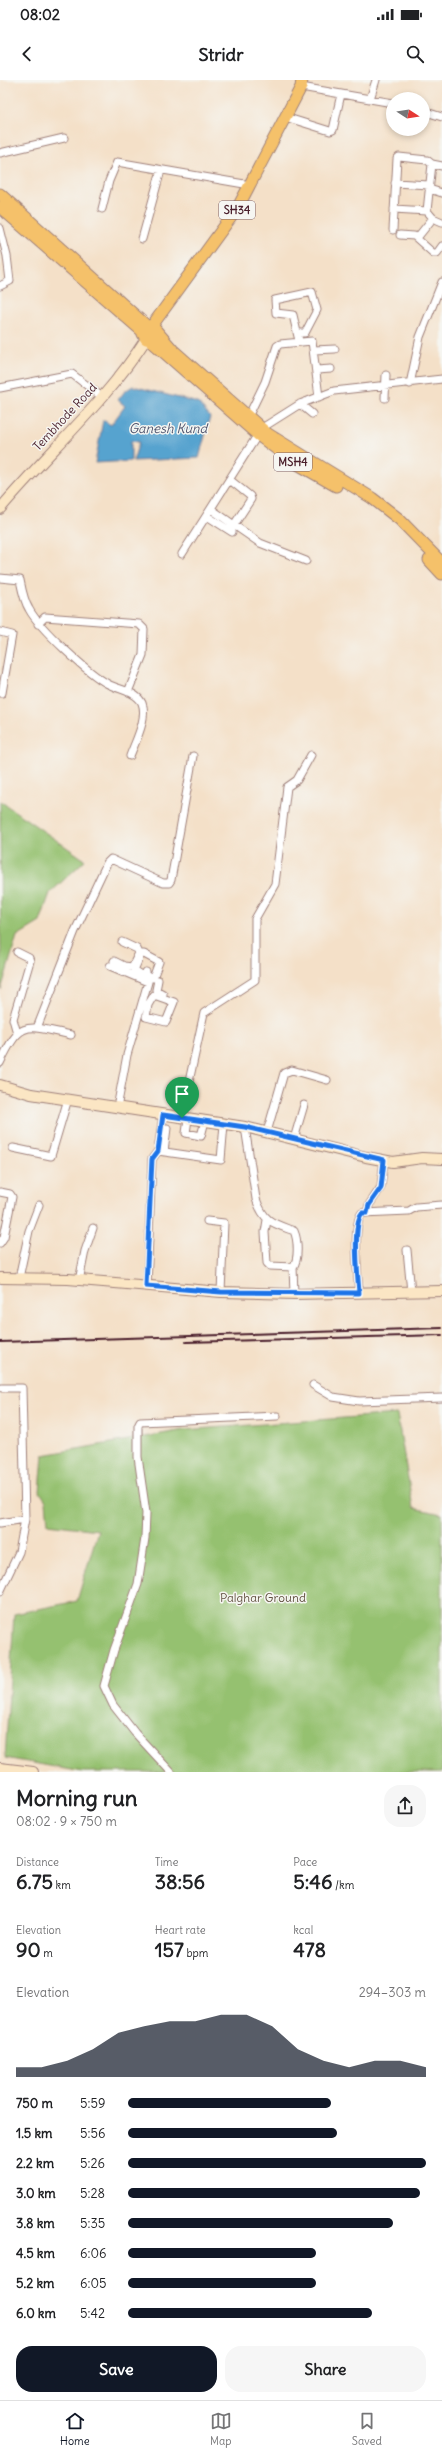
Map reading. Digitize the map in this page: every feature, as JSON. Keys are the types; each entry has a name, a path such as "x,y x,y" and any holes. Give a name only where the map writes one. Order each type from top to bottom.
{"main road":[{"name":"SH34","path":"149,333 237,209 285,118 301,84"},
{"name":"MSH4","path":"0,194 149,333 294,462 384,516 442,574"},
{"name":"MSH4","path":"0,207 248,417 260,432 372,498 399,520 442,563"}],"street":[{"path":"370,99 376,80"},
{"path":"301,84 341,94 386,102"},
{"path":"285,118 330,131 333,130 341,94"},
{"path":"430,113 442,117"},
{"path":"0,153 64,138"},
{"path":"393,230 397,159 399,157 427,160 432,164 442,166"},
{"path":"102,209 109,181 117,162 250,185"},
{"path":"432,164 427,211 433,218 442,222"},
{"path":"142,239 161,170"},
{"path":"396,183 429,187 442,193"},
{"path":"394,209 427,211"},
{"path":"417,238 433,218"},
{"path":"0,228 7,256 10,281 0,286"},
{"path":"400,235 417,238"},
{"path":"417,238 419,243 433,253 437,253 442,246"},
{"path":"410,384 420,337 442,282"},
{"path":"298,333 305,333 317,310 312,292 275,300 274,310 276,313 293,315 299,341"},
{"name":"Tembhode Road","path":"0,509 30,473 102,397 149,333"},
{"path":"248,417 265,382 277,346 299,341 312,341 317,370 319,397"},
{"path":"314,350 335,349"},
{"path":"317,370 331,369"},
{"path":"0,388 72,374 102,397"},
{"path":"385,398 386,375"},
{"path":"182,554 260,432 300,404 334,391 385,384 410,384 442,379"},
{"path":"300,404 312,414"},
{"path":"230,480 250,496 251,499 233,529"},
{"path":"211,509 233,529"},
{"path":"207,516 260,543 306,561"},
{"path":"0,578 20,580 28,609 38,624 95,675 108,684 137,696 142,704 144,716 130,756"},
{"path":"38,624 45,617 139,624 144,628 143,655 128,692"},
{"path":"0,632 12,634 2,693 0,693"},
{"path":"205,1121 201,1136 186,1133 184,1118 204,1013 255,980 255,919 275,884 287,787 297,780 311,755"},
{"path":"37,1028 75,931 107,863 111,859 164,883 169,883 171,880 193,756"},
{"path":"122,942 138,949 132,967 123,968"},
{"path":"17,952 29,958 30,961 13,1019 17,1033"},
{"path":"112,964 145,978 158,980"},
{"path":"162,969 158,980 157,992 170,995"},
{"path":"117,1108 127,1055 145,1004 154,995 174,1002 166,1022 146,1017 145,1004 145,978"},
{"path":"0,1063 17,1033 24,1029 37,1028 71,1035"},
{"path":"267,1132 284,1073 292,1070 327,1080"},
{"path":"0,1085 31,1094 245,1127 384,1160 442,1159"},
{"path":"13,1148 51,1156 68,1099"},
{"path":"294,1139 304,1105"},
{"path":"161,1151 163,1115"},
{"path":"161,1151 221,1160 224,1124"},
{"path":"245,1127 256,1199 260,1210 267,1220 294,1231 297,1238 296,1263 293,1267 294,1294"},
{"path":"146,1286 152,1159 161,1151 167,1128"},
{"path":"367,1213 369,1205 381,1188 384,1160"},
{"path":"0,1192 10,1194 12,1197 4,1237 0,1243"},
{"path":"19,1278 29,1231 39,1205"},
{"path":"359,1293 357,1242 359,1217 362,1213 409,1211 416,1207 442,1205"},
{"path":"267,1220 264,1232 268,1263 270,1266 293,1267"},
{"path":"207,1221 224,1223 221,1292"},
{"path":"79,1281 85,1251 93,1228"},
{"path":"407,1250 411,1292"},
{"path":"0,1278 79,1281 221,1292 294,1294 442,1291"},
{"path":"313,1385 333,1397 359,1401 442,1398"},
{"path":"0,1592 19,1552 25,1519 22,1388 2,1388"},
{"path":"171,1772 135,1733 110,1700 104,1686 114,1650 138,1584 145,1538 146,1514 138,1457 138,1426 140,1422 277,1416"},
{"path":"0,1523 25,1519"},
{"path":"0,1768 33,1772"}],"green space":[{"path":"0,801 85,860 50,893 40,922 17,936 1,990"},
{"name":"Palghar Ground","path":"397,1414 413,1508 442,1514 442,1772 83,1772 5,1758 14,1614 77,1601 98,1530 48,1524 46,1501 40,1492 43,1455 184,1430"}],"water":[{"name":"Ganesh Kund","path":"133,386 198,403 210,417 199,458 133,461 139,442 131,441 131,461 95,463 103,420 111,425 125,406 118,400 125,391"}],"railway":[{"path":"0,1342 442,1328"},
{"path":"186,1342 442,1335"}],"route":[{"path":"163,1115 182,1118 245,1127 366,1157 384,1160 381,1188 379,1193 369,1205 367,1213 362,1213 359,1217 357,1242 359,1293 294,1294 221,1292 146,1286 152,1159 154,1154 158,1151 163,1115"}]}
